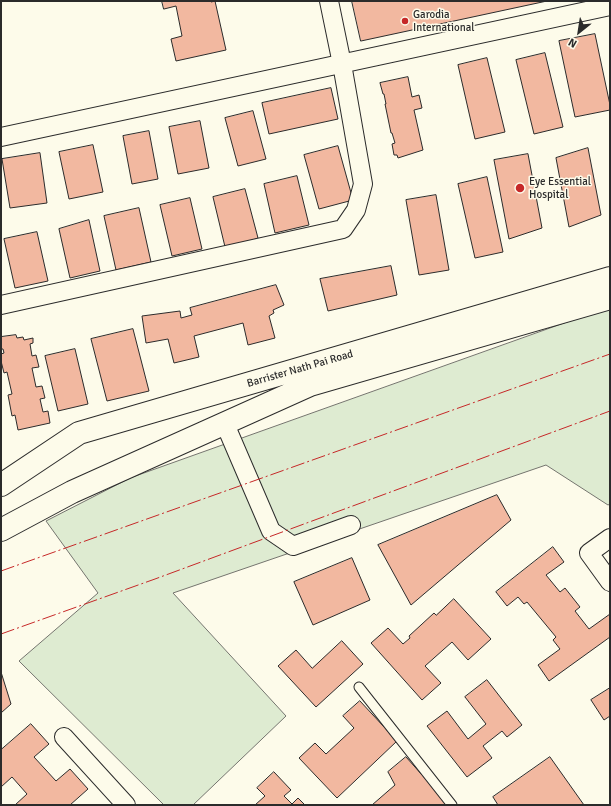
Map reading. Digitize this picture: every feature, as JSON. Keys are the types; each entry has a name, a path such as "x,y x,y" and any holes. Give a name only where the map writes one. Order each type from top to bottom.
{"street":[{"path":"1,305 343,229 356,210 363,184 342,64 329,1"},
{"path":"1,138 610,6"},
{"name":"Barrister Nath Pai Road","path":"1,485 79,433 610,278"},
{"path":"1,530 72,492 310,385 610,298"},
{"path":"225,424 271,531 293,546 351,525"},
{"path":"610,538 589,553 610,582"},
{"path":"64,737 126,805"}],"lane":[{"path":"359,687 452,805"}],"green space":[{"path":"610,307 610,504 608,505 546,465 173,593 286,716 193,805 164,805 19,661 98,593 46,521 130,478"}],"building":[{"path":"162,1 215,1 226,50 176,61 171,39 182,36 176,6 164,9"},
{"name":"Garodia International","path":"352,1 547,1 361,41"},
{"path":"595,34 610,110 575,117 559,41"},
{"path":"545,53 563,127 534,134 516,60"},
{"path":"487,58 505,132 475,139 458,65"},
{"path":"408,77 412,97 419,95 422,108 414,110 423,150 398,158 397,155 394,155 392,144 395,143 391,133 384,94 380,83"},
{"path":"331,88 338,119 269,134 262,103"},
{"path":"253,111 266,159 238,166 225,118"},
{"path":"200,121 209,168 178,174 169,127"},
{"path":"149,131 158,179 132,184 123,136"},
{"path":"93,145 103,192 69,199 59,152"},
{"path":"338,146 353,200 319,209 304,155"},
{"path":"588,148 601,215 569,227 556,158"},
{"path":"40,153 47,203 10,208 2,159"},
{"path":"528,154 542,228 509,239 494,160"},
{"path":"297,176 309,225 275,233 264,184"},
{"path":"487,177 503,252 475,258 458,184"},
{"path":"245,189 258,238 226,251 213,197"},
{"path":"436,195 449,270 419,275 406,200"},
{"path":"190,198 202,249 172,256 160,205"},
{"path":"139,208 151,262 116,270 104,216"},
{"path":"89,220 100,271 70,278 59,229"},
{"path":"37,232 48,281 15,288 4,239"},
{"path":"391,266 397,295 328,311 320,279"},
{"path":"276,285 284,305 273,310 274,313 269,316 275,338 248,345 243,323 194,336 199,357 174,363 168,339 146,343 142,316 180,311 181,318 192,315 190,308"},
{"path":"133,329 149,391 107,401 91,339"},
{"path":"16,335 17,338 23,337 24,340 33,338 33,343 30,344 32,356 36,355 39,367 32,368 36,387 42,386 45,398 40,399 43,412 48,411 50,423 18,430 15,415 12,416 8,395 12,394 7,372 4,373 1,361 1,354 4,353 3,349 1,349 1,337"},
{"path":"75,349 88,404 58,411 45,356"},
{"path":"497,495 511,520 411,605 378,545"},
{"path":"553,547 564,562 546,575 560,592 565,588 580,607 575,611 589,629 610,614 610,637 549,681 538,665 560,649 553,640 556,637 527,602 524,604 518,597 507,606 496,592"},
{"path":"352,558 370,600 313,625 294,582"},
{"path":"454,599 491,639 468,660 452,642 425,666 441,683 422,700 371,643 388,628 403,644 410,638 409,636 434,613 436,615"},
{"path":"342,641 363,664 316,707 278,666 296,650 312,668"},
{"path":"1,672 11,704 1,713"},
{"path":"487,680 522,725 507,737 502,731 483,746 492,758 467,777 427,726 447,711 468,739 486,724 465,697"},
{"path":"610,688 610,716 604,720 591,700"},
{"path":"360,701 397,741 337,798 299,758 315,743 326,754 354,728 343,716"},
{"path":"31,724 49,744 34,757 56,781 70,769 88,789 70,805 15,805 27,794 12,777 1,787 1,750"},
{"path":"406,757 449,805 372,805 395,785 388,772"},
{"path":"550,757 584,805 498,805 493,797"},
{"path":"274,772 291,790 284,796 292,804 298,798 305,805 255,805 265,796 257,788"}],"power":[{"path":"1,571 610,354"},
{"path":"1,634 155,579 610,411"}],"place":[{"name":"Garodia International","path":"405,21"},
{"name":"Eye Essential Hospital","path":"520,188"}]}
